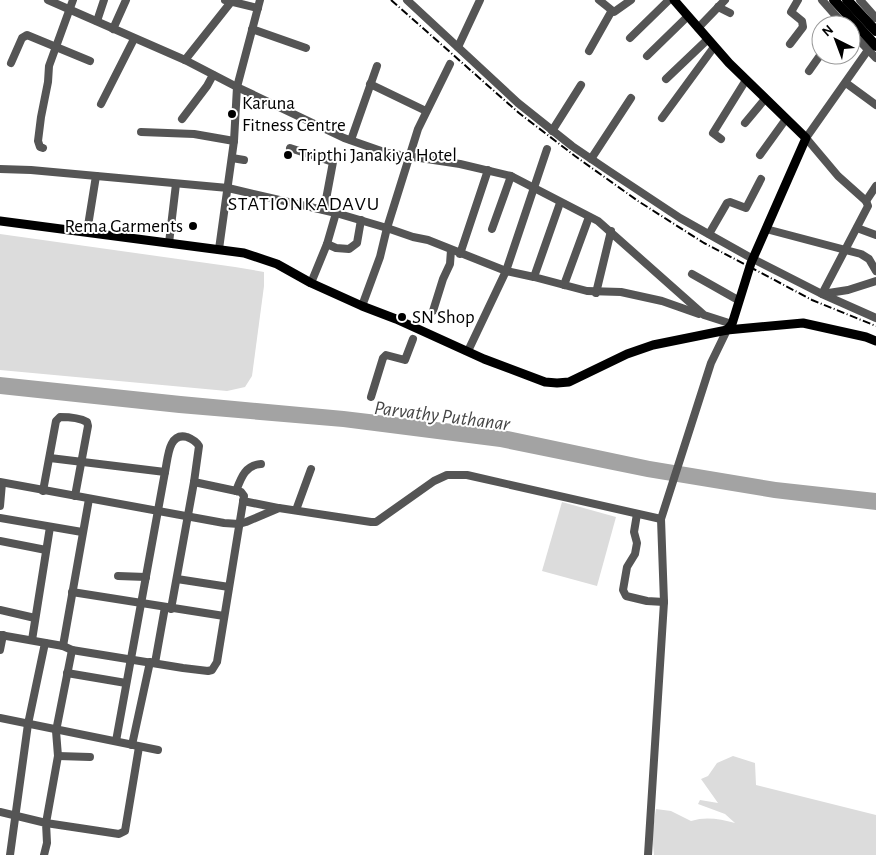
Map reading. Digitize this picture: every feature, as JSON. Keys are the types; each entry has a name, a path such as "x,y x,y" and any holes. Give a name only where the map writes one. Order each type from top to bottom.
{"highway":[{"path":"834,0 872,48"},
{"path":"847,0 876,31"}],"main road":[{"path":"674,0 746,80 806,138 753,259 730,327"},
{"path":"0,221 244,253 277,264 310,283 484,359 536,380 557,384 569,382 627,354 653,345 730,327 803,323 876,341"}],"street":[{"path":"48,0 59,2 70,10 185,60 237,87 351,140 387,153 488,170 511,176 589,217 610,231 704,315"},
{"path":"43,148 40,147 38,141 49,66 73,0"},
{"path":"97,21 104,0"},
{"path":"113,29 126,0"},
{"path":"407,0 487,76 552,131 591,159 680,218 753,259 822,294 876,318"},
{"path":"458,47 480,0"},
{"path":"599,0 611,12"},
{"path":"589,51 611,12 615,12 631,0"},
{"path":"630,38 669,0"},
{"path":"698,28 725,0"},
{"path":"790,44 803,27 802,21 791,12 798,0"},
{"path":"822,0 834,15"},
{"path":"860,0 876,18"},
{"path":"185,60 228,1 259,4 237,87 234,141 219,249"},
{"path":"718,7 730,13"},
{"path":"647,56 688,17"},
{"path":"252,29 306,48"},
{"path":"11,63 22,38 26,35 90,61"},
{"path":"101,104 134,39"},
{"path":"861,40 872,48 876,58"},
{"path":"666,79 711,43"},
{"path":"662,118 711,43"},
{"path":"822,294 868,209 866,201 838,176 806,138 872,48"},
{"path":"362,306 380,257 409,156 426,111 450,64"},
{"path":"809,71 813,65"},
{"path":"351,140 377,66"},
{"path":"182,119 208,86 213,74"},
{"path":"721,139 713,133 746,80"},
{"path":"846,83 876,106"},
{"path":"370,84 426,111"},
{"path":"552,131 581,85"},
{"path":"591,159 631,98"},
{"path":"745,124 765,99"},
{"path":"760,155 786,119"},
{"path":"141,132 194,134 234,141"},
{"path":"290,148 333,162 334,165 324,210"},
{"path":"468,351 506,271 547,149"},
{"path":"232,158 244,160"},
{"path":"0,169 228,188 336,212 428,240 506,271 596,293 621,292 662,301 704,315 730,327 711,363 661,519 664,602 648,855"},
{"path":"460,254 488,170"},
{"path":"87,232 96,176"},
{"path":"492,229 511,176"},
{"path":"709,234 727,203 730,202 746,208 760,179"},
{"path":"169,243 176,184"},
{"path":"866,201 876,186"},
{"path":"534,277 560,203"},
{"path":"310,283 327,244 336,212"},
{"path":"564,285 589,217"},
{"path":"327,244 336,248 349,249 357,243 361,220"},
{"path":"857,228 876,236"},
{"path":"766,229 846,249 867,257 876,271"},
{"path":"596,293 610,231"},
{"path":"433,312 442,279 450,264 451,250"},
{"path":"692,274 738,300"},
{"path":"822,294 848,290 876,280"},
{"path":"370,397 383,358 386,355 405,360 413,339"},
{"path":"43,490 56,421 60,417 64,417 87,422 88,426 75,496"},
{"path":"0,812 46,823 123,833 136,746 153,662 177,579 194,482 199,446 192,439 179,436 174,439 165,472 116,741"},
{"path":"50,458 165,472"},
{"path":"236,491 243,473 255,465 261,464"},
{"path":"296,510 311,469"},
{"path":"243,501 376,522 434,481 447,475 468,475 661,519"},
{"path":"0,650 1,635 63,646 72,650 208,671 212,670 218,662 243,494 194,482"},
{"path":"0,506 1,483 239,524 278,508"},
{"path":"63,646 89,499"},
{"path":"637,514 634,532 637,543 635,554 627,567 622,590 626,596 647,601 664,602"},
{"path":"0,518 82,532"},
{"path":"32,640 50,527"},
{"path":"0,541 46,550"},
{"path":"118,576 146,577"},
{"path":"177,579 229,587"},
{"path":"72,592 224,616"},
{"path":"0,610 35,618"},
{"path":"10,855 28,724 45,643"},
{"path":"44,855 51,844 46,823 58,756 56,731 72,650"},
{"path":"67,673 126,683"},
{"path":"0,718 56,731 158,750"},
{"path":"58,756 90,757"}],"shaded area":[{"path":"0,234 264,272 264,286 252,376 245,387 227,391 0,370"},
{"path":"0,377 344,411 503,430 650,461 776,482 876,493 876,510 774,498 647,477 500,447 343,427 179,413 0,394"},
{"path":"562,502 616,517 597,586 542,571"},
{"path":"733,756 755,763 756,785 876,815 876,855 654,855 652,834 656,809 671,811 691,821 713,819 735,823 725,814 698,804 700,800 718,803 701,779 708,776 717,763"}],"railway":[{"path":"391,0 519,113 638,201 704,243 812,300 876,326"}],"place":[{"name":"Karuna Fitness Centre","path":"232,114"},
{"name":"Tripthi Janakiya Hotel","path":"288,155"},
{"name":"Rema Garments","path":"193,226"},
{"name":"SN Shop","path":"402,317"}],"district":[{"name":"STATIONKADAVU","path":"304,204"}],"water label":[{"name":"Parvathy Puthanar","path":"442,416"}]}
